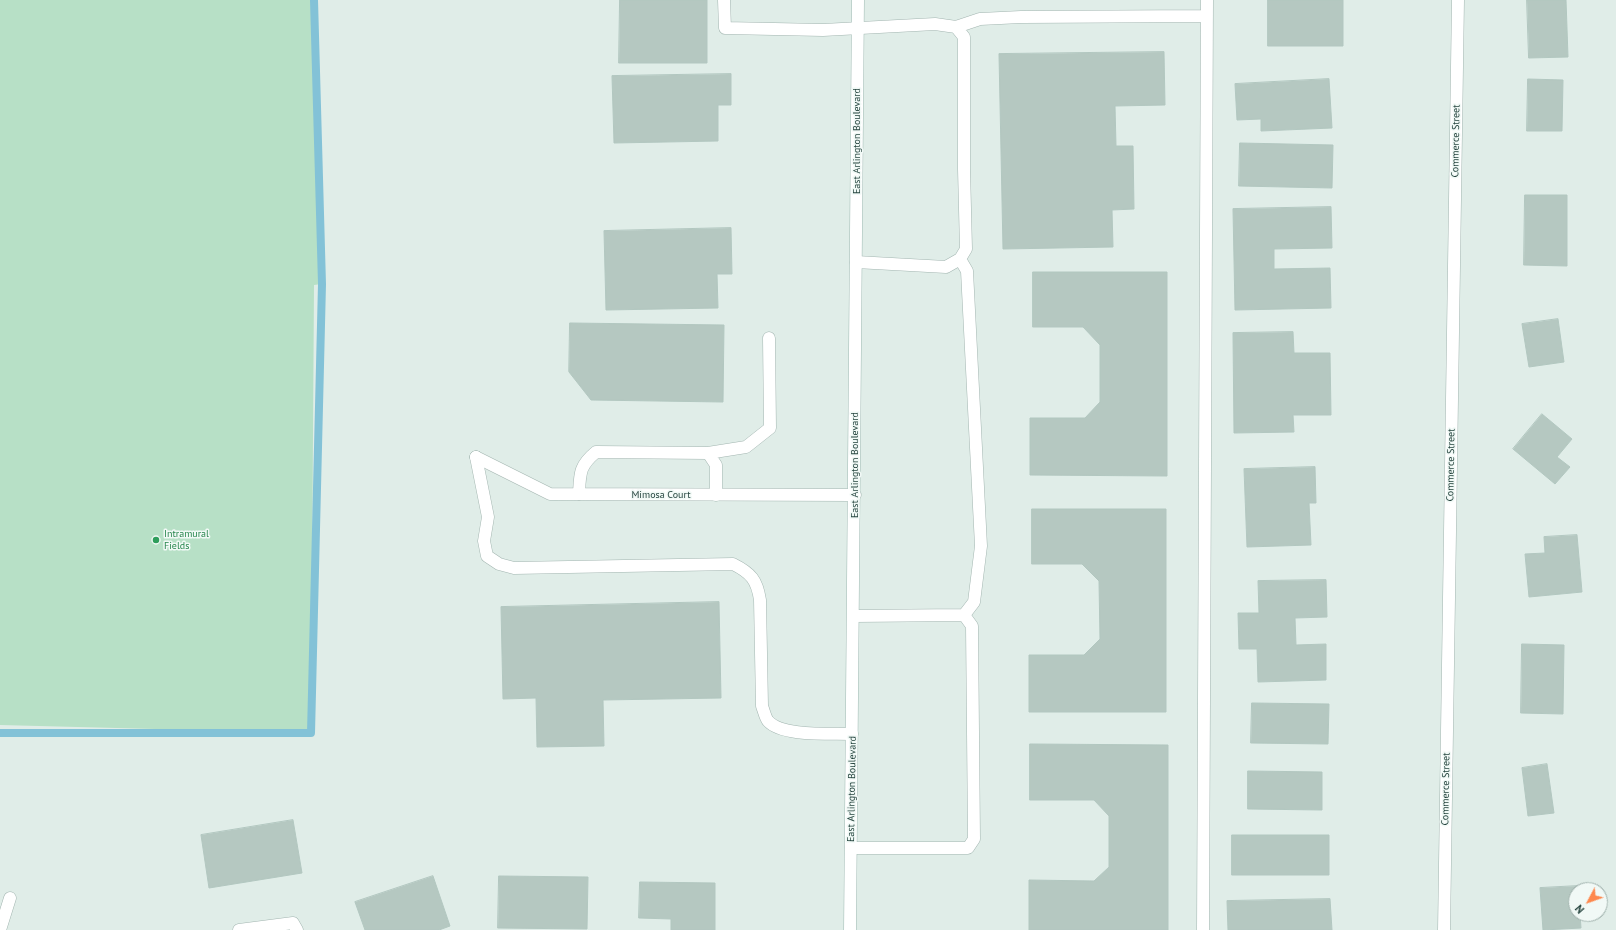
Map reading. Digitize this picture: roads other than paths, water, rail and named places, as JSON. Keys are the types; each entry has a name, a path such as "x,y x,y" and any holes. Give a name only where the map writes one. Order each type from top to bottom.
{"street":[{"path":"724,0 725,28 858,28 935,24 956,27 980,19 1021,17 1207,16"},
{"name":"East Arlington Boulevard","path":"850,930 854,616 858,0"},
{"path":"1203,930 1207,0"},
{"name":"Commerce Street","path":"1444,930 1458,0"},
{"path":"856,262 946,267 960,259 966,248 964,169 964,37 956,27"},
{"path":"960,259 967,271 981,546 974,602 964,615"},
{"path":"578,494 580,473 584,462 596,452 708,453 746,447 770,428 769,338"},
{"path":"708,453 716,465 716,495"},
{"name":"Mimosa Court","path":"852,734 806,732 782,729 768,721 762,706 760,600 758,585 746,570 740,567 733,564 514,568 499,564 487,556 484,541 488,517 476,457 550,494 855,495"},
{"path":"854,616 964,615"},
{"path":"851,848 968,848 974,839 972,626 964,615"},
{"path":"0,930 10,898"},
{"path":"239,930 293,923 297,930"}],"waterway":[{"path":"0,733 311,733 322,284 314,0"}],"place":[{"name":"Intramural Fields","path":"156,540"}]}
